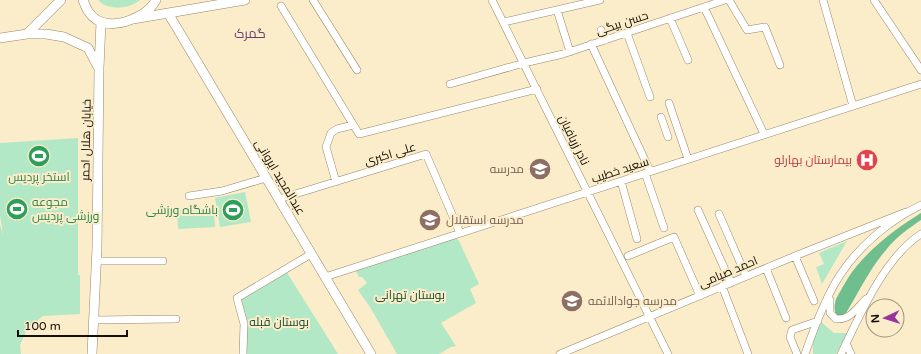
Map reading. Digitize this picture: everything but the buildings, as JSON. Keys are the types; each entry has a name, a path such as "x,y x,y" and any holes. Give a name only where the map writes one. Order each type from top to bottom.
{"main road":[{"path":"26,34 61,0"},
{"path":"83,0 90,15 101,22 118,23 133,19 245,0"},
{"path":"133,19 150,10 156,0"},
{"name":"عبدالمجید ایروانی","path":"168,13 371,354"},
{"name":"خیابان هلال احمر","path":"92,354 96,261 98,68 101,22"},
{"path":"0,38 26,34 46,34 64,37 88,48 98,68"}],"street":[{"path":"313,0 357,70"},
{"name":"نادر زربافیان","path":"492,0 668,354"},
{"path":"504,22 600,0"},
{"name":"حسن بیگی","path":"450,84 524,63 570,52 725,0"},
{"path":"729,0 748,30 764,27 780,66"},
{"path":"823,0 853,106"},
{"path":"874,0 921,70"},
{"path":"281,6 358,134 537,89"},
{"path":"704,7 764,134"},
{"path":"557,10 570,52"},
{"path":"670,18 688,60"},
{"path":"601,30 606,40"},
{"path":"627,33 650,96"},
{"path":"591,44 648,172 664,228"},
{"name":"سعید خطیب","path":"325,276 921,84"},
{"path":"669,103 688,159"},
{"path":"661,117 668,138"},
{"path":"336,182 326,147 331,133 337,129 353,125"},
{"path":"665,128 677,125"},
{"name":"علی اکبری","path":"279,199 426,154 460,233"},
{"path":"188,196 222,191 266,178"},
{"path":"621,181 637,239"},
{"path":"805,354 818,321 840,275 857,253 882,230 906,212 921,205"},
{"path":"698,210 731,283"},
{"name":"احمد صیامی","path":"560,354 746,276 906,212"},
{"path":"719,214 746,276"},
{"path":"831,293 829,306 830,314 836,319 844,319 850,316 870,294 888,268 903,250 921,234"},
{"path":"628,256 674,237 700,296"},
{"path":"243,354 244,324 236,298 311,254"},
{"path":"795,256 814,301"},
{"path":"96,261 163,261"},
{"path":"766,268 786,318"},
{"path":"722,286 748,354"},
{"path":"841,354 870,294"},
{"path":"94,320 176,319"},
{"path":"797,354 790,337 792,330 818,321"},
{"path":"846,343 851,354"}],"green space":[{"path":"98,0 140,0 125,7 119,8 107,6"},
{"path":"78,138 78,275 80,275 80,314 43,316 27,329 20,345 21,354 0,354 0,225 3,235 0,215 0,143"},
{"name":"باشگاه ورزشی","path":"245,192 251,222 220,227 215,198"},
{"path":"214,209 215,227 178,229 177,210"},
{"path":"921,213 921,220 898,237 880,257 846,313 842,317 837,317 835,313 836,299 853,271 878,244"},
{"name":"بوستان تهرانی","path":"456,238 459,241 479,284 470,289 476,303 441,323 456,346 451,347 439,354 397,354 370,307 358,290 367,283 362,277 359,277 355,269"},
{"path":"847,241 822,284 816,267 824,264 819,253"},
{"name":"بوستان قبله","path":"286,271 338,354 247,354 247,323 239,300"},
{"path":"821,322 834,333 847,333 836,354 813,354 813,341"}],"place":[{"name":"استخر پردیس","path":"39,156"},
{"name":"بیمارستان بهارلو","path":"867,160"},
{"name":"مدرسه","path":"540,169"},
{"name":"مجوعه ورزشی پردیس","path":"17,209"},
{"name":"باشگاه ورزشی","path":"233,210"},
{"name":"مدرسه استقلال","path":"430,220"},
{"name":"مدرسه جوادالائمه","path":"572,301"}],"district":[{"name":"گمرک","path":"250,34"}]}
